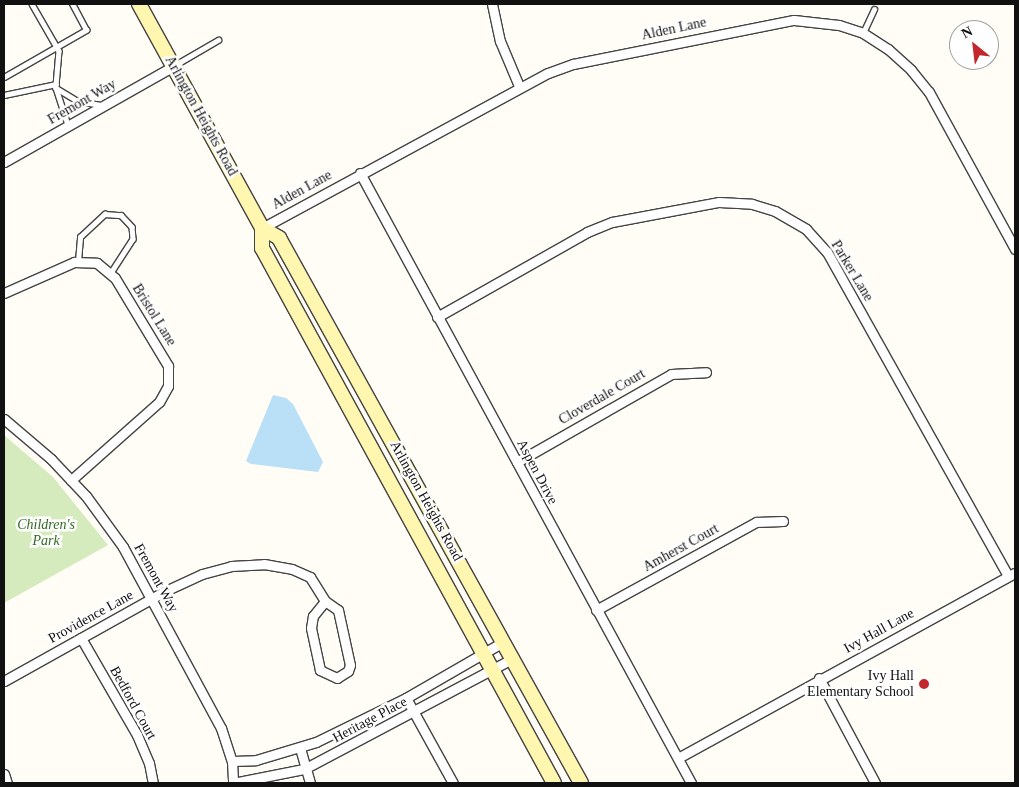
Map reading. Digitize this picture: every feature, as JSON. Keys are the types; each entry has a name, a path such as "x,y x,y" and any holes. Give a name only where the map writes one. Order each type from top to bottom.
{"main road":[{"name":"Arlington Heights Road","path":"139,4 262,228 262,248 554,783"},
{"name":"Arlington Heights Road","path":"262,228 279,238 581,783"}],"street":[{"path":"492,4 500,41 519,86"},
{"name":"Alden Lane","path":"262,228 519,86 573,64 774,22 818,21 863,33 888,49 921,81 1015,249"},
{"name":"Fremont Way","path":"4,162 174,66"},
{"name":"Aspen Drive","path":"360,173 691,783"},
{"name":"Parker Lane","path":"437,317 587,232 612,222 719,202 752,204 775,211 806,229 827,252 1011,575"},
{"path":"4,293 78,261 97,263 111,273"},
{"name":"Bristol Lane","path":"71,480 153,408 164,396 169,382 164,356 111,273"},
{"name":"Cloverdale Court","path":"516,462 671,374 706,372"},
{"name":"Fremont Way","path":"4,419 33,442 71,480 123,547 222,728 232,761 233,783"},
{"name":"Amherst Court","path":"596,610 756,522 783,521"},
{"name":"Providence Lane","path":"4,681 152,599 215,570 264,564 283,567 310,577 325,601 335,607 342,618 350,660 348,672 337,678 320,670 311,628 313,616 325,601"},
{"name":"Ivy Hall Lane","path":"678,758 820,678 1011,575"},
{"name":"Bedford Court","path":"81,638 137,736 149,763 153,783"},
{"name":"Heritage Place","path":"232,761 256,760 300,748 406,698 504,642"},
{"name":"Heritage Place","path":"233,783 304,769 413,713 512,658"},
{"path":"820,678 875,783"},
{"path":"406,698 452,783"},
{"path":"300,748 304,769 310,783"},
{"path":"4,774 7,783"}],"lane":[{"path":"32,4 56,46 56,86 68,126"},
{"path":"4,77 86,30 72,4"},
{"path":"863,33 874,9"},
{"path":"174,66 218,40"},
{"path":"4,95 56,86 78,101 104,106"},
{"path":"78,261 80,237 105,214 121,215 130,222 133,239 111,273"}],"green space":[{"name":"Children's Park","path":"4,435 53,477 108,545 4,603"}],"water":[{"path":"273,395 286,398 293,404 323,462 318,472 251,464 246,461"}],"place":[{"name":"Ivy Hall Elementary School","path":"924,684"}]}
